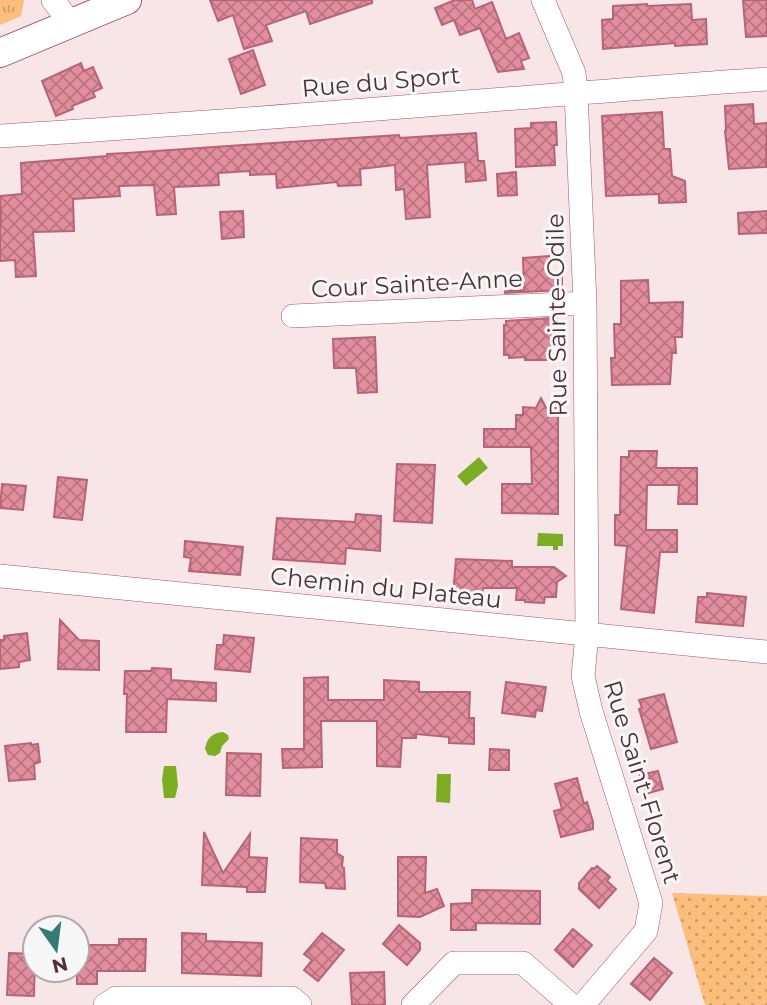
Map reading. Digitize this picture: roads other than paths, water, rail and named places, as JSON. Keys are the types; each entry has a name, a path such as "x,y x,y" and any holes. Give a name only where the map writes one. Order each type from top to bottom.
{"street":[{"path":"53,0 71,24"},
{"path":"0,53 127,0"},
{"name":"Rue Sainte-Odile","path":"543,0 574,73 576,92 585,303 587,634"},
{"name":"Rue du Sport","path":"0,136 142,128 767,79"},
{"name":"Cour Sainte-Anne","path":"293,316 585,303"},
{"name":"Chemin du Plateau","path":"0,576 767,652"},
{"name":"Rue Saint-Florent","path":"583,1005 646,931 650,903 591,711 583,676 587,634"},
{"path":"413,1005 454,963 523,963 571,1005"},
{"path":"105,1005 116,998 292,998 300,1005"}]}
